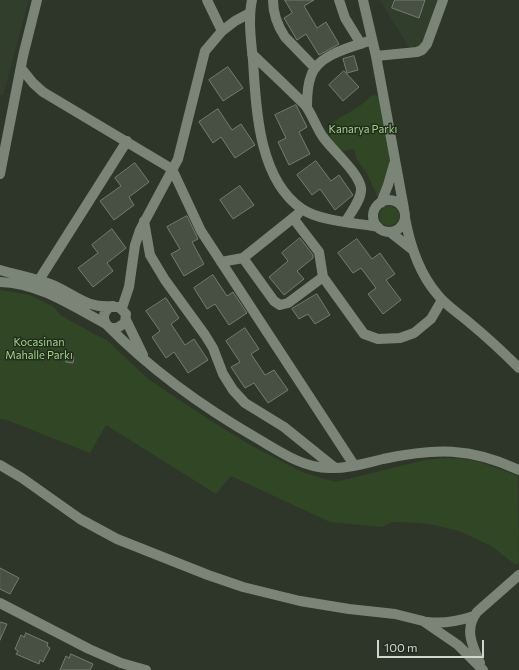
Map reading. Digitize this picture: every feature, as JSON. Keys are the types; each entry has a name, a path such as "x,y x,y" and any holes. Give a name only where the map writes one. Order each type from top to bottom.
{"street":[{"path":"0,174 21,68 37,0"},
{"path":"207,0 222,31"},
{"path":"273,0 275,18 281,31 315,68"},
{"path":"339,0 345,18 361,44"},
{"path":"363,0 376,56 404,214 413,250 429,283 442,300 485,336 519,368"},
{"path":"376,56 417,52 422,50 428,41 443,0"},
{"path":"118,307 129,287 137,240 144,221 178,159 205,51 222,31 251,7"},
{"path":"251,7 252,54 258,116 265,151 272,171 282,188 292,201 303,210 320,217 378,227 381,230 390,232 413,250"},
{"path":"307,107 310,80 315,68 322,60 372,40"},
{"path":"252,54 307,107 323,137 360,183 360,196 350,222"},
{"path":"21,68 33,83 43,92 172,169 202,231 221,262 354,465"},
{"path":"37,285 127,141"},
{"path":"378,227 374,219 388,185 395,160"},
{"path":"350,222 389,201 393,201 401,206 404,214 404,222 398,229 390,232"},
{"path":"221,262 243,258 303,210"},
{"path":"293,218 319,252 322,277 364,334 378,339 400,338 414,333 426,325 442,300"},
{"path":"144,221 150,255 165,280 213,348 223,374 233,390 251,407 284,427 335,468"},
{"path":"243,258 274,301 280,305 288,303 322,277"},
{"path":"0,270 37,285 108,326 170,381 211,409 272,447 308,465 323,468 335,468 396,457 436,451 448,451 482,456 519,470"},
{"path":"0,282 60,288 85,303 97,306 118,307 126,314 126,320 147,362"},
{"path":"108,326 104,318 105,312 110,307 118,307"},
{"path":"108,326 120,327 126,320"},
{"path":"0,465 22,478 66,510 117,539 208,575 243,587 300,601 349,609 395,614 423,622 436,629 458,645 483,670"},
{"path":"483,670 470,639 470,628 474,616 496,594 519,575"},
{"path":"0,603 125,667 146,670"},
{"path":"423,622 446,623 474,616"}],"shaded area":[{"path":"0,0 29,0 3,95 0,95"},
{"path":"380,0 439,0 423,46 410,49"}],"green space":[{"name":"Kanarya Parkı","path":"372,95 380,96 392,173 385,196 377,196 367,173 357,160 354,149 340,151 333,142 329,130 335,121"},
{"path":"389,206 396,209 399,216 396,223 389,226 382,223 379,216 382,209"},
{"name":"Kocasinan Mahalle Parkı","path":"0,290 30,295 54,307 60,315 107,340 148,379 205,417 252,446 302,472 335,482 425,460 445,458 466,459 480,462 518,476 519,562 516,565 491,546 459,531 434,525 392,522 382,527 330,522 231,476 216,494 106,425 90,453 7,420 0,419"}],"building":[{"path":"285,0 314,0 304,6 317,28 326,22 339,44 319,55 306,34 297,40 284,18 292,13"},
{"path":"395,0 425,0 419,18 392,8"},
{"path":"354,56 358,70 347,73 343,59"},
{"path":"228,67 243,88 223,101 209,80"},
{"path":"344,71 359,87 343,101 329,85"},
{"path":"296,105 307,127 299,132 310,154 289,165 278,142 286,138 275,115"},
{"path":"218,109 232,130 241,124 255,145 235,158 221,137 213,143 199,122"},
{"path":"316,161 331,181 339,175 353,195 335,210 320,189 312,195 297,175"},
{"path":"135,163 149,182 129,197 134,205 114,220 100,201 121,186 115,178"},
{"path":"240,186 254,205 233,219 220,200"},
{"path":"187,216 198,239 192,242 204,264 184,276 171,254 180,249 167,227"},
{"path":"112,229 126,248 107,263 113,271 93,287 78,268 98,253 92,245"},
{"path":"300,238 313,255 313,258 297,271 304,279 284,295 269,277 288,261 282,253"},
{"path":"357,239 372,259 380,253 395,274 386,280 401,300 383,314 368,294 376,288 361,268 353,273 338,253"},
{"path":"213,275 227,296 233,292 247,313 229,325 215,304 207,309 194,288"},
{"path":"317,294 330,315 315,324 308,314 299,319 292,309"},
{"path":"166,298 179,318 171,324 185,345 194,339 208,360 188,373 174,352 166,358 152,337 160,331 146,311"},
{"path":"245,328 259,349 251,354 265,375 274,370 288,390 268,403 254,383 245,388 231,367 240,362 226,341"},
{"path":"66,356 74,357 73,363 66,362"},
{"path":"0,568 19,578 10,594 0,589"},
{"path":"0,622 7,624 0,640"},
{"path":"26,633 48,643 47,646 50,648 43,662 40,660 39,664 16,654 18,651 15,649 21,635 24,637"},
{"path":"71,654 93,664 90,670 60,670 66,656 69,658"}]}
